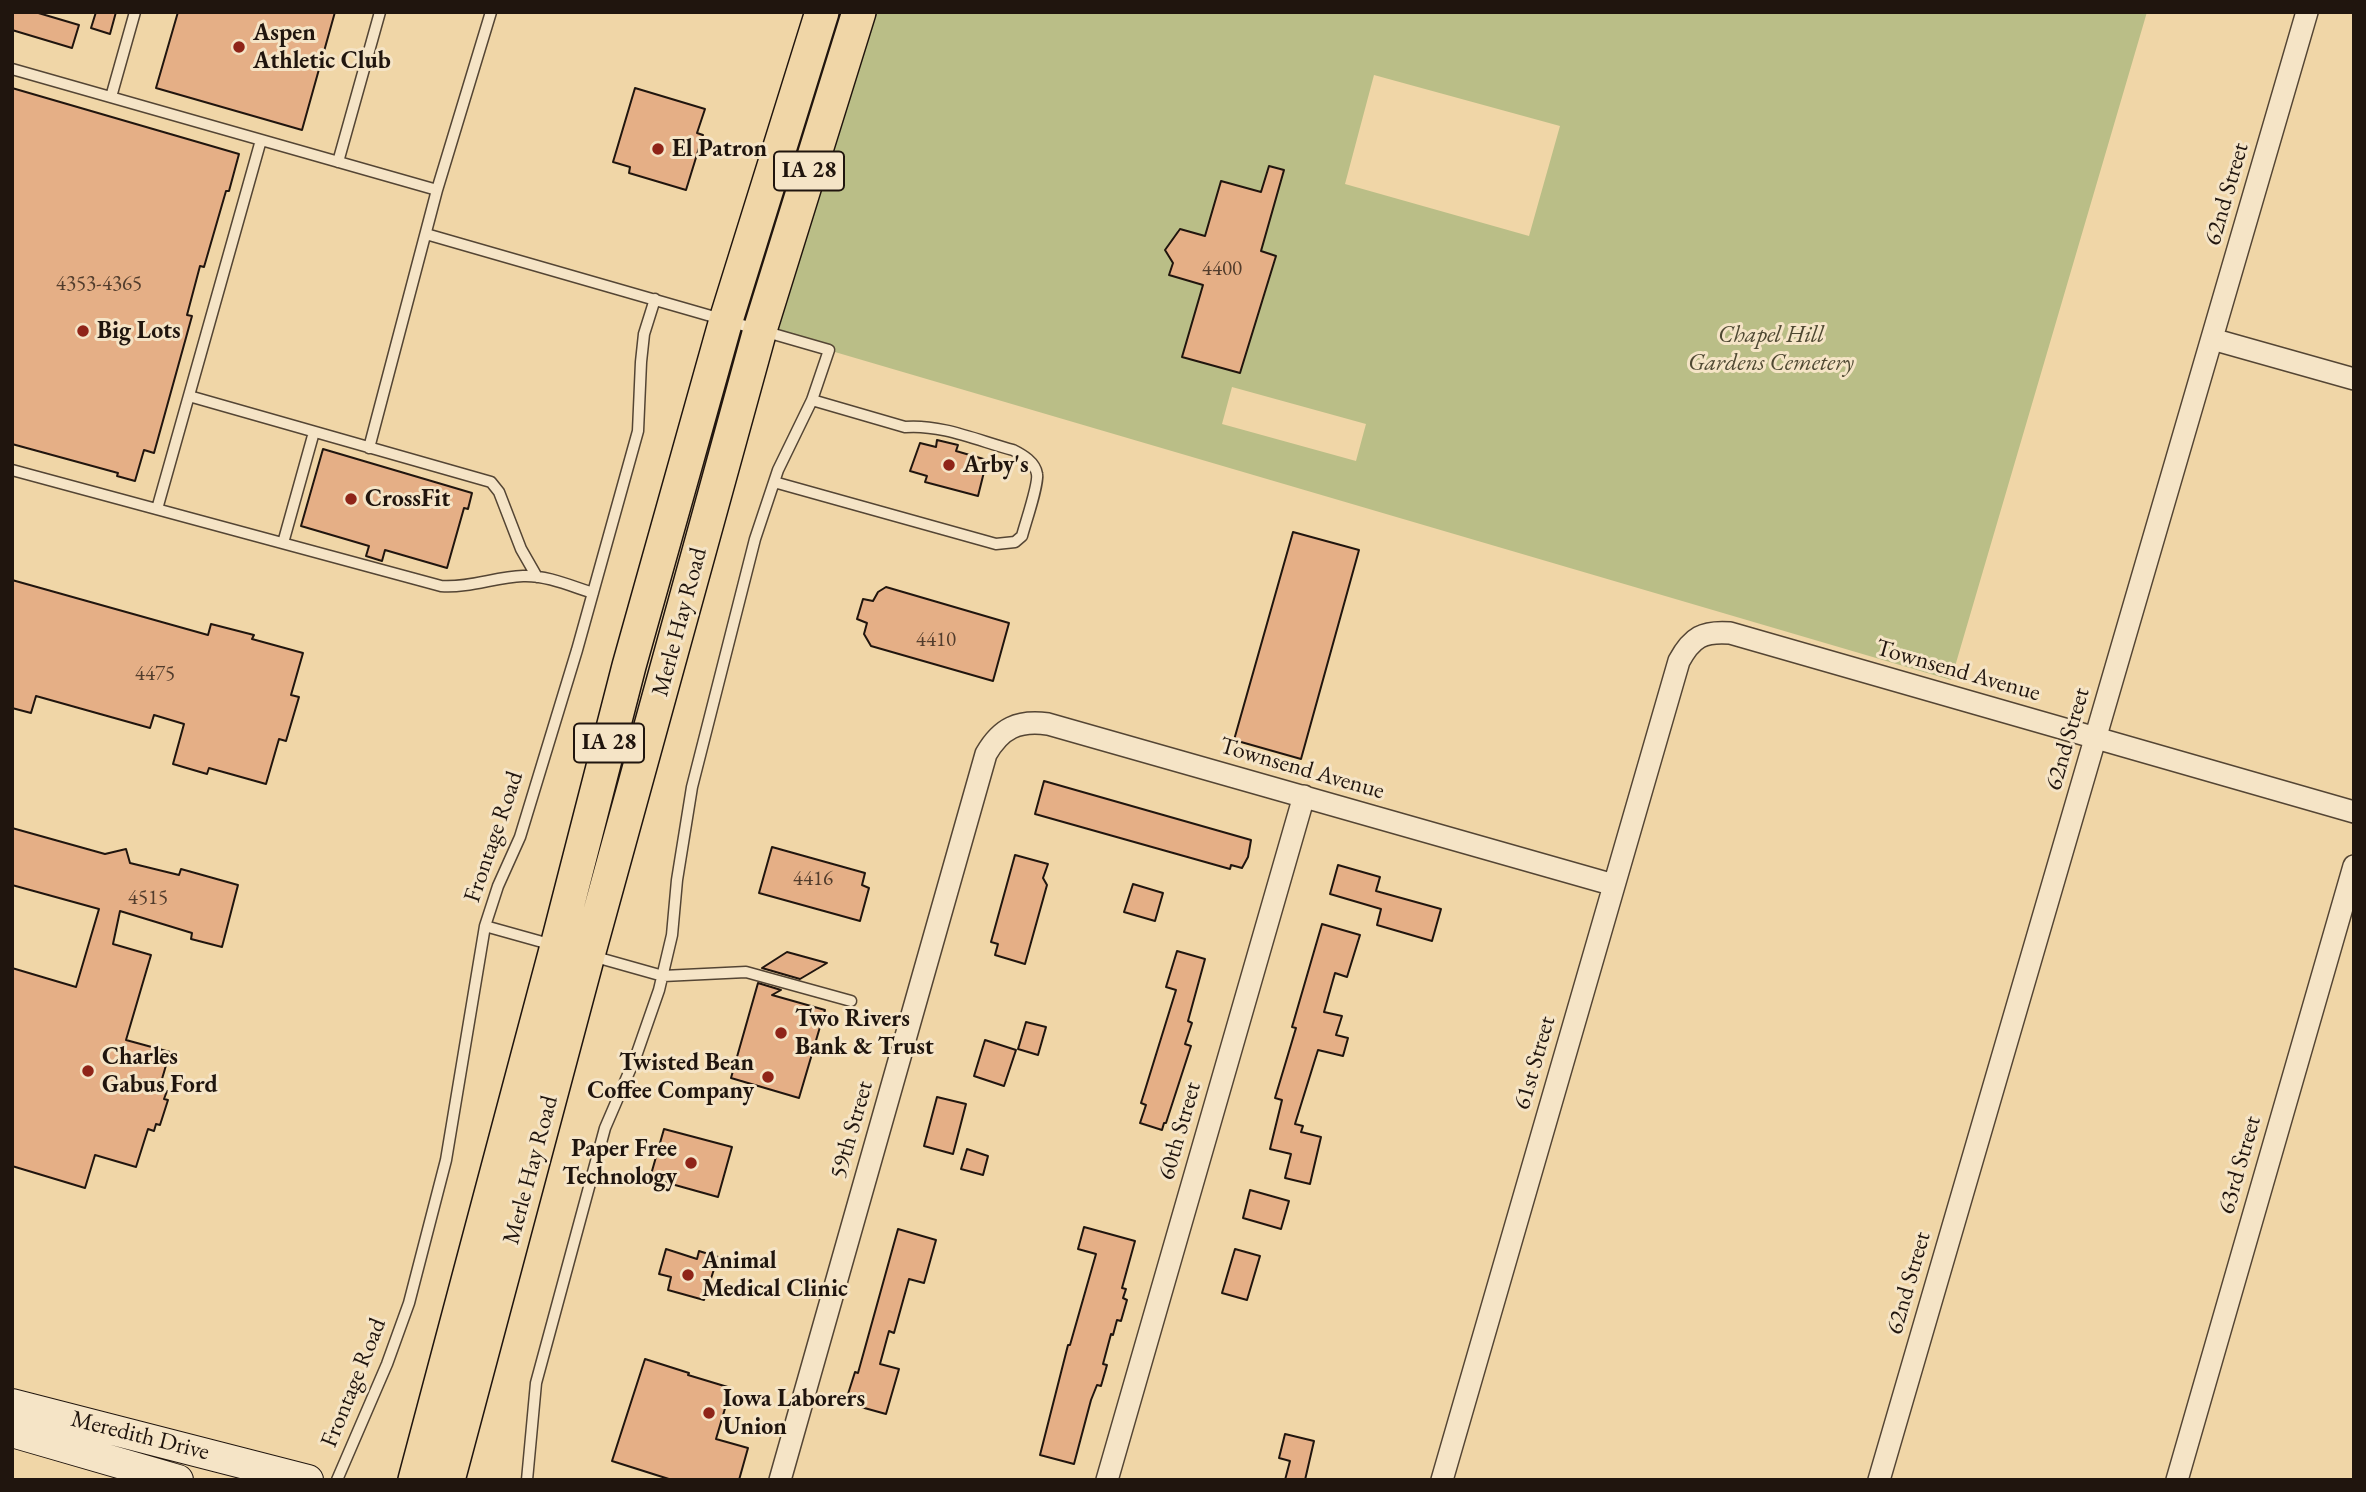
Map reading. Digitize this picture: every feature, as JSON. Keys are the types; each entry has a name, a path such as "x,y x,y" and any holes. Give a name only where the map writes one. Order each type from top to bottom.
{"main road":[{"name":"Merle Hay Road","path":"745,326 822,12"},
{"name":"Merle Hay Road","path":"448,1480 572,950 629,666 745,326 859,12"},
{"name":"Merle Hay Road","path":"415,1480 572,950"},
{"name":"Meredith Drive","path":"12,1404 308,1480"},
{"name":"Meredith Drive","path":"12,1432 178,1480"}],"street":[{"name":"62nd Street","path":"1879,1480 2307,12"},
{"path":"2212,339 2354,379"},
{"name":"Townsend Avenue","path":"1679,661 1687,645 1698,637 1714,632 1730,633 2354,812"},
{"name":"61st Street","path":"1442,1480 1679,661"},
{"name":"Townsend Avenue","path":"986,754 994,740 1011,727 1031,722 1048,724 1614,885"},
{"name":"59th Street","path":"780,1480 986,754"},
{"name":"60th Street","path":"1107,1480 1304,796"},
{"name":"63rd Street","path":"2177,1480 2354,866"}],"lane":[{"path":"111,97 135,12"},
{"path":"338,162 380,12"},
{"path":"369,448 437,190 491,12"},
{"path":"12,69 437,190"},
{"path":"157,509 261,140"},
{"path":"426,234 828,350 812,400 774,482 755,540 692,787 677,880 672,935 663,976 636,1056 605,1128 536,1383 527,1480"},
{"name":"Frontage Road","path":"337,1480 387,1364 409,1303 446,1160 485,926 498,886 520,837 638,431 644,334 654,299"},
{"path":"189,397 491,482 499,492 521,549 537,577"},
{"path":"774,482 996,544 1015,542 1022,536 1037,475 1024,456 1013,450 940,430 918,426 905,427 812,400"},
{"path":"283,543 314,432"},
{"path":"12,470 441,586 459,587 521,576 537,577 593,593"},
{"path":"485,926 663,976 746,972 850,1001"}],"green space":[{"name":"Chapel Hill Gardens Cemetery","path":"859,12 2147,12 1951,680 760,330","holes":["1374,75 1560,126 1529,236 1345,184","1269,166 1283,170 1261,251 1276,256 1263,301 1248,297 1257,313 1240,373 1182,357 1199,297 1214,288 1169,275 1173,263 1166,250 1174,242 1178,229 1226,242 1209,224 1221,181 1261,192","1232,387 1366,424 1356,461 1222,424"]}],"building":[{"path":"12,12 35,12 79,25 72,48 12,30"},
{"path":"96,12 116,12 110,34 91,28"},
{"path":"178,12 335,12 302,130 156,88"},
{"path":"12,88 239,154 204,267 200,266 187,315 192,316 154,453 144,450 135,481 117,476 118,473 12,444"},
{"name":"El Patron","path":"635,88 705,109 697,133 703,135 686,190 629,173 630,167 613,162"},
{"path":"1269,166 1284,170 1261,251 1276,256 1240,373 1182,357 1203,285 1169,275 1173,263 1165,250 1180,229 1205,236 1221,181 1261,192"},
{"name":"Arby's","path":"937,440 958,445 956,451 987,460 978,496 925,482 927,476 910,471 920,443 936,447"},
{"path":"323,449 472,493 468,509 464,508 447,568 385,550 382,561 366,556 369,546 301,526"},
{"path":"1293,532 1359,550 1301,759 1234,740"},
{"path":"12,580 208,635 211,624 254,635 252,639 303,653 291,695 299,697 286,741 279,739 266,784 209,768 207,774 173,764 184,724 154,715 150,728 36,696 31,713 12,708"},
{"path":"886,587 1009,623 993,681 871,646 864,634 867,623 857,619 863,599 873,601 878,592"},
{"path":"1044,781 1251,840 1248,857 1242,868 1231,865 1230,869 1035,814"},
{"name":"Charles Gabus Ford","path":"12,828 105,854 126,849 130,863 179,875 181,869 238,885 222,947 191,939 192,933 120,911 113,944 151,955 126,1040 170,1052 159,1089 167,1091 164,1099 168,1100 160,1125 156,1124 154,1131 148,1129 136,1167 95,1155 85,1188 12,1166 12,968 76,987 99,909 12,885"},
{"path":"772,847 865,873 862,885 869,888 860,921 759,893"},
{"path":"1015,855 1048,864 1043,878 1047,885 1025,964 995,955 998,944 991,942"},
{"path":"1338,865 1380,877 1376,891 1441,909 1432,941 1377,925 1381,909 1330,894"},
{"path":"1133,884 1163,893 1155,921 1124,912"},
{"path":"1322,924 1360,935 1347,977 1335,973 1324,1012 1342,1016 1336,1035 1348,1038 1343,1056 1318,1050 1295,1124 1303,1126 1301,1132 1321,1137 1310,1184 1285,1178 1291,1154 1270,1149 1282,1100 1275,1098 1296,1028 1292,1027"},
{"path":"1177,951 1205,959 1188,1021 1192,1023 1185,1044 1191,1046 1162,1130 1140,1123 1146,1105 1141,1103 1176,990 1166,987"},
{"path":"787,952 827,963 800,979 762,968"},
{"name":"Two Rivers Bank & Trust","path":"758,983 781,990 772,995 825,1010 799,1098 731,1078"},
{"path":"1026,1022 1046,1027 1038,1055 1018,1049"},
{"path":"985,1040 1016,1050 1004,1086 974,1076"},
{"path":"937,1097 966,1104 953,1154 924,1146"},
{"name":"Paper Free Technology","path":"664,1129 732,1147 718,1197 650,1178"},
{"path":"967,1149 988,1156 983,1175 961,1169"},
{"path":"1250,1190 1289,1201 1281,1229 1243,1218"},
{"path":"1084,1227 1135,1241 1122,1288 1126,1289 1123,1298 1127,1300 1121,1321 1117,1320 1113,1335 1111,1334 1103,1364 1107,1365 1101,1386 1097,1385 1091,1400 1074,1464 1040,1455 1068,1345 1096,1254 1078,1249"},
{"path":"898,1229 936,1240 924,1283 909,1279 894,1333 889,1331 880,1364 899,1369 886,1414 850,1404 852,1395 848,1394 855,1372 858,1373"},
{"name":"Animal Medical Clinic","path":"666,1249 697,1259 699,1251 718,1257 704,1300 668,1290 671,1277 659,1274"},
{"path":"1235,1249 1260,1256 1247,1300 1222,1293"},
{"path":"645,1359 731,1388 716,1439 748,1448 739,1480 672,1480 612,1461"},
{"path":"1285,1434 1314,1441 1305,1480 1285,1480 1290,1461 1279,1458"}],"place":[{"name":"Aspen Athletic Club","path":"239,47"},
{"name":"El Patron","path":"658,149"},
{"name":"Big Lots","path":"83,331"},
{"name":"Arby's","path":"949,465"},
{"name":"CrossFit","path":"351,499"},
{"name":"Two Rivers Bank & Trust","path":"781,1033"},
{"name":"Charles Gabus Ford","path":"88,1071"},
{"name":"Twisted Bean Coffee Company","path":"768,1077"},
{"name":"Paper Free Technology","path":"691,1163"},
{"name":"Animal Medical Clinic","path":"688,1275"},
{"name":"Iowa Laborers Union","path":"709,1413"}]}
